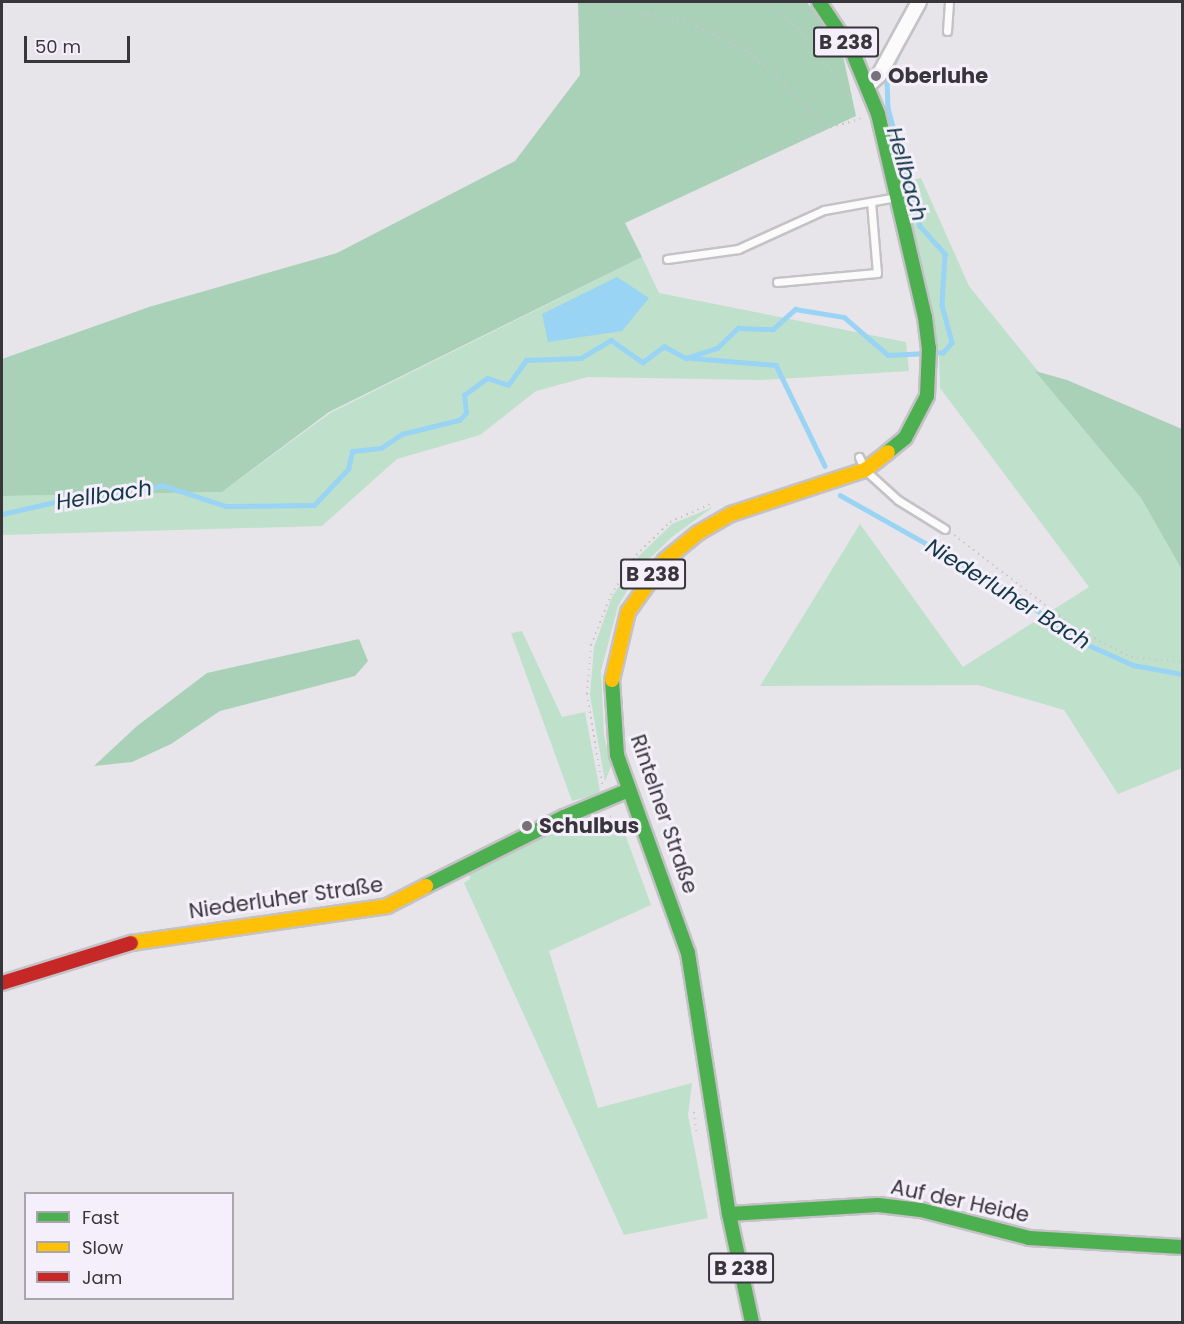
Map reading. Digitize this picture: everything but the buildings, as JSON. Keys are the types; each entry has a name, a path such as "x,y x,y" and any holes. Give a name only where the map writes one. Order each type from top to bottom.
{"main road":[{"name":"Rintelner Straße","path":"752,1323 729,1214 687,953 629,790 613,732 612,672 621,631 639,592 665,560 717,521 747,507 819,487 865,470 892,451 914,425 927,396 929,348 898,196 868,86 819,2"},
{"name":"Niederluher Straße","path":"2,983 58,962 128,943 387,906 564,817 629,790"},
{"name":"Auf der Heide","path":"729,1214 878,1205 921,1210 1029,1238 1182,1247"}],"street":[{"path":"868,86 879,75 919,2"}],"lane":[{"path":"947,31 949,2"},
{"path":"667,259 738,249 824,210 898,196"},
{"path":"777,282 876,273 871,202"},
{"path":"859,456 865,470 898,500 945,529"}],"path":[{"path":"766,2 798,28 850,96"},
{"path":"611,13 648,14 697,26 750,53 816,115 825,129"},
{"path":"732,167 825,129 862,119"},
{"path":"945,529 1078,630 1131,657 1182,662"},
{"path":"606,800 609,816 626,829"},
{"path":"694,1102 698,1137"}],"green space":[{"path":"578,2 807,2 842,51 856,116 625,223 642,257 329,412 222,492 2,496 2,359 149,307 337,253 515,161 580,75"},
{"path":"921,178 969,286 1141,498 1182,570 1182,768 1118,794 1064,710 978,685 760,686 860,524 963,667 1089,587 940,388 939,357 899,184"},
{"path":"642,257 659,293 906,342 909,371 761,380 588,377 536,391 480,435 397,459 322,526 2,535 2,496 222,492 330,413"},
{"path":"1035,371 1067,380 1182,429 1182,570 1141,498"},
{"path":"713,507 672,537 641,567 618,606 601,671 604,735 611,766 605,782 590,695 594,647 612,597 638,557 672,524"},
{"path":"522,631 562,717 585,712 600,791 594,795 572,801 511,633"},
{"path":"359,639 368,661 355,676 220,711 171,744 132,762 94,766 137,726 207,673"},
{"path":"603,815 624,831 651,905 549,951 598,1108 692,1083 688,1115 708,1218 624,1235 464,883 470,879 469,873 544,831"}],"water":[{"path":"617,277 649,298 622,331 548,342 542,314"}],"waterway":[{"name":"Hellbach","path":"901,48 887,80 888,108 920,226 945,254 942,305 952,343 943,353 933,353"},
{"name":"Hellbach","path":"2,514 81,496 124,496 162,485 226,506 314,505 348,469 352,451 381,448 402,434 459,420 466,413 464,395 487,378 508,385 526,360 581,358 611,340 643,362 664,346 686,358 717,348 738,328 773,329 795,309 844,317 888,355 922,353"},
{"name":"Niederluher Bach","path":"691,358 776,365 825,466"},
{"name":"Niederluher Bach","path":"840,495 1019,596 1073,638 1133,665 1182,674"}],"traffic: fast":[{"path":"819,2 853,53 878,114 925,317 929,348 927,396 905,438 888,452"},
{"path":"612,680 617,755 688,953 729,1214 752,1322"},
{"path":"426,886 564,817 629,790"},
{"path":"729,1214 878,1205 921,1210 1029,1238 1182,1247"}],"traffic: slow":[{"path":"612,680 628,612 665,560 698,533 731,514 865,470 888,452"},
{"path":"131,943 387,906 426,886"}],"traffic: jam":[{"path":"2,983 131,943"}],"place":[{"name":"Oberluhe","path":"876,76"},
{"name":"Schulbus","path":"527,826"}]}
